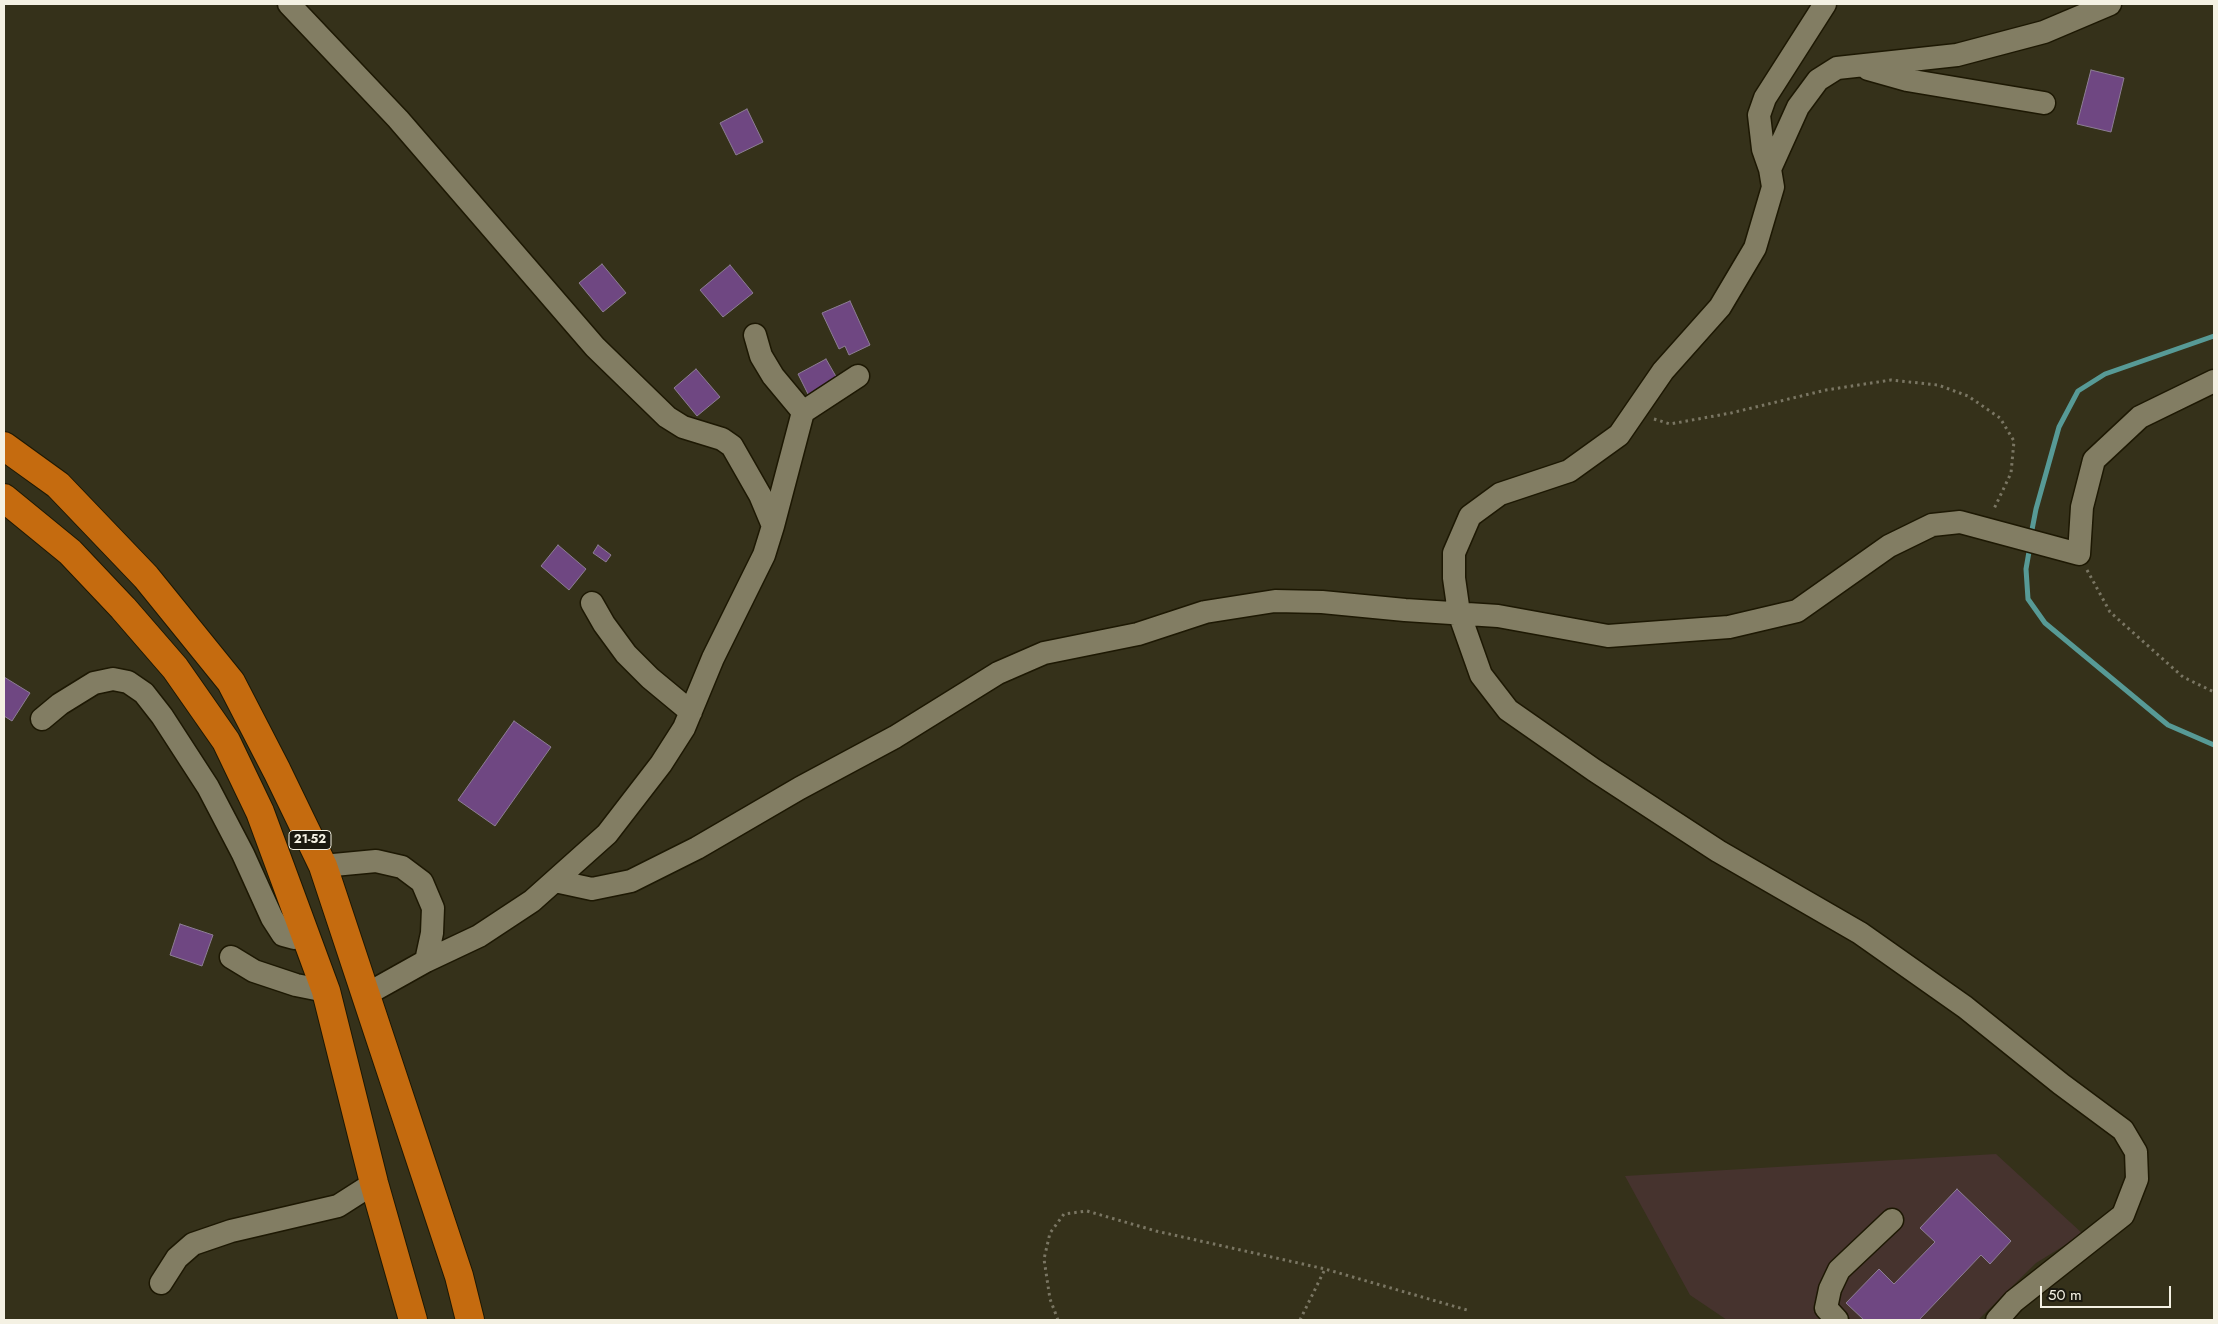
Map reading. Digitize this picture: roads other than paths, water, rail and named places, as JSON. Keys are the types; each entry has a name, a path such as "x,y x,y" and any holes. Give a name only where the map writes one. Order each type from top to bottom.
{"highway":[{"name":"21-52","path":"4,446 65,492 146,577 231,682 323,866 459,1276 470,1320"},
{"name":"21-52","path":"4,498 70,552 123,608 175,668 226,741 260,812 326,991 374,1183 413,1320"}],"street":[{"path":"289,4 398,119 594,347 667,417 683,427 722,439 732,446 760,495 773,526"},
{"path":"1825,4 1765,98 1759,115 1763,149 1770,169 1773,187 1755,248 1720,307 1663,371 1619,435 1570,471 1500,494 1470,516 1454,553 1454,578 1460,613 1481,675 1508,710 1594,770 1718,851 1860,933 1964,1007 2061,1084 2123,1130 2136,1152 2137,1179 2123,1215 2014,1301 1997,1320"},
{"path":"1770,169 1798,107 1818,80 1837,68 1957,55 2044,32 2110,4"},
{"path":"1858,66 1907,80 2044,103"},
{"path":"755,335 761,356 773,376 803,412"},
{"path":"367,994 426,960 479,936 532,901 607,834 661,764 684,728 713,658 764,555 803,412 858,376"},
{"path":"555,881 592,889 631,881 697,848 800,788 895,737 998,673 1044,653 1138,634 1205,612 1275,601 1322,602 1498,616 1608,636 1729,627 1797,611 1888,546 1932,525 1960,522 1990,528 2079,554 2082,506 2094,460 2140,417 2214,380"},
{"path":"592,603 604,624 626,654 650,678 691,712"},
{"path":"42,719 60,704 94,683 113,679 128,682 144,693 162,716 208,787 243,854 272,918 283,935 294,938 306,936"},
{"path":"323,866 376,861 402,867 422,882 433,908 432,933 426,960"},
{"path":"231,957 254,970 296,985 326,991"},
{"path":"162,1283 177,1258 193,1244 231,1231 338,1206 374,1183"},
{"path":"1837,1320 1826,1308 1830,1289 1840,1270 1892,1220"}],"waterway":[{"path":"2031,535 2036,509 2059,427 2078,391 2105,374 2214,336"},
{"path":"2030,546 2026,569 2028,599 2045,623 2168,725 2214,745"}]}
